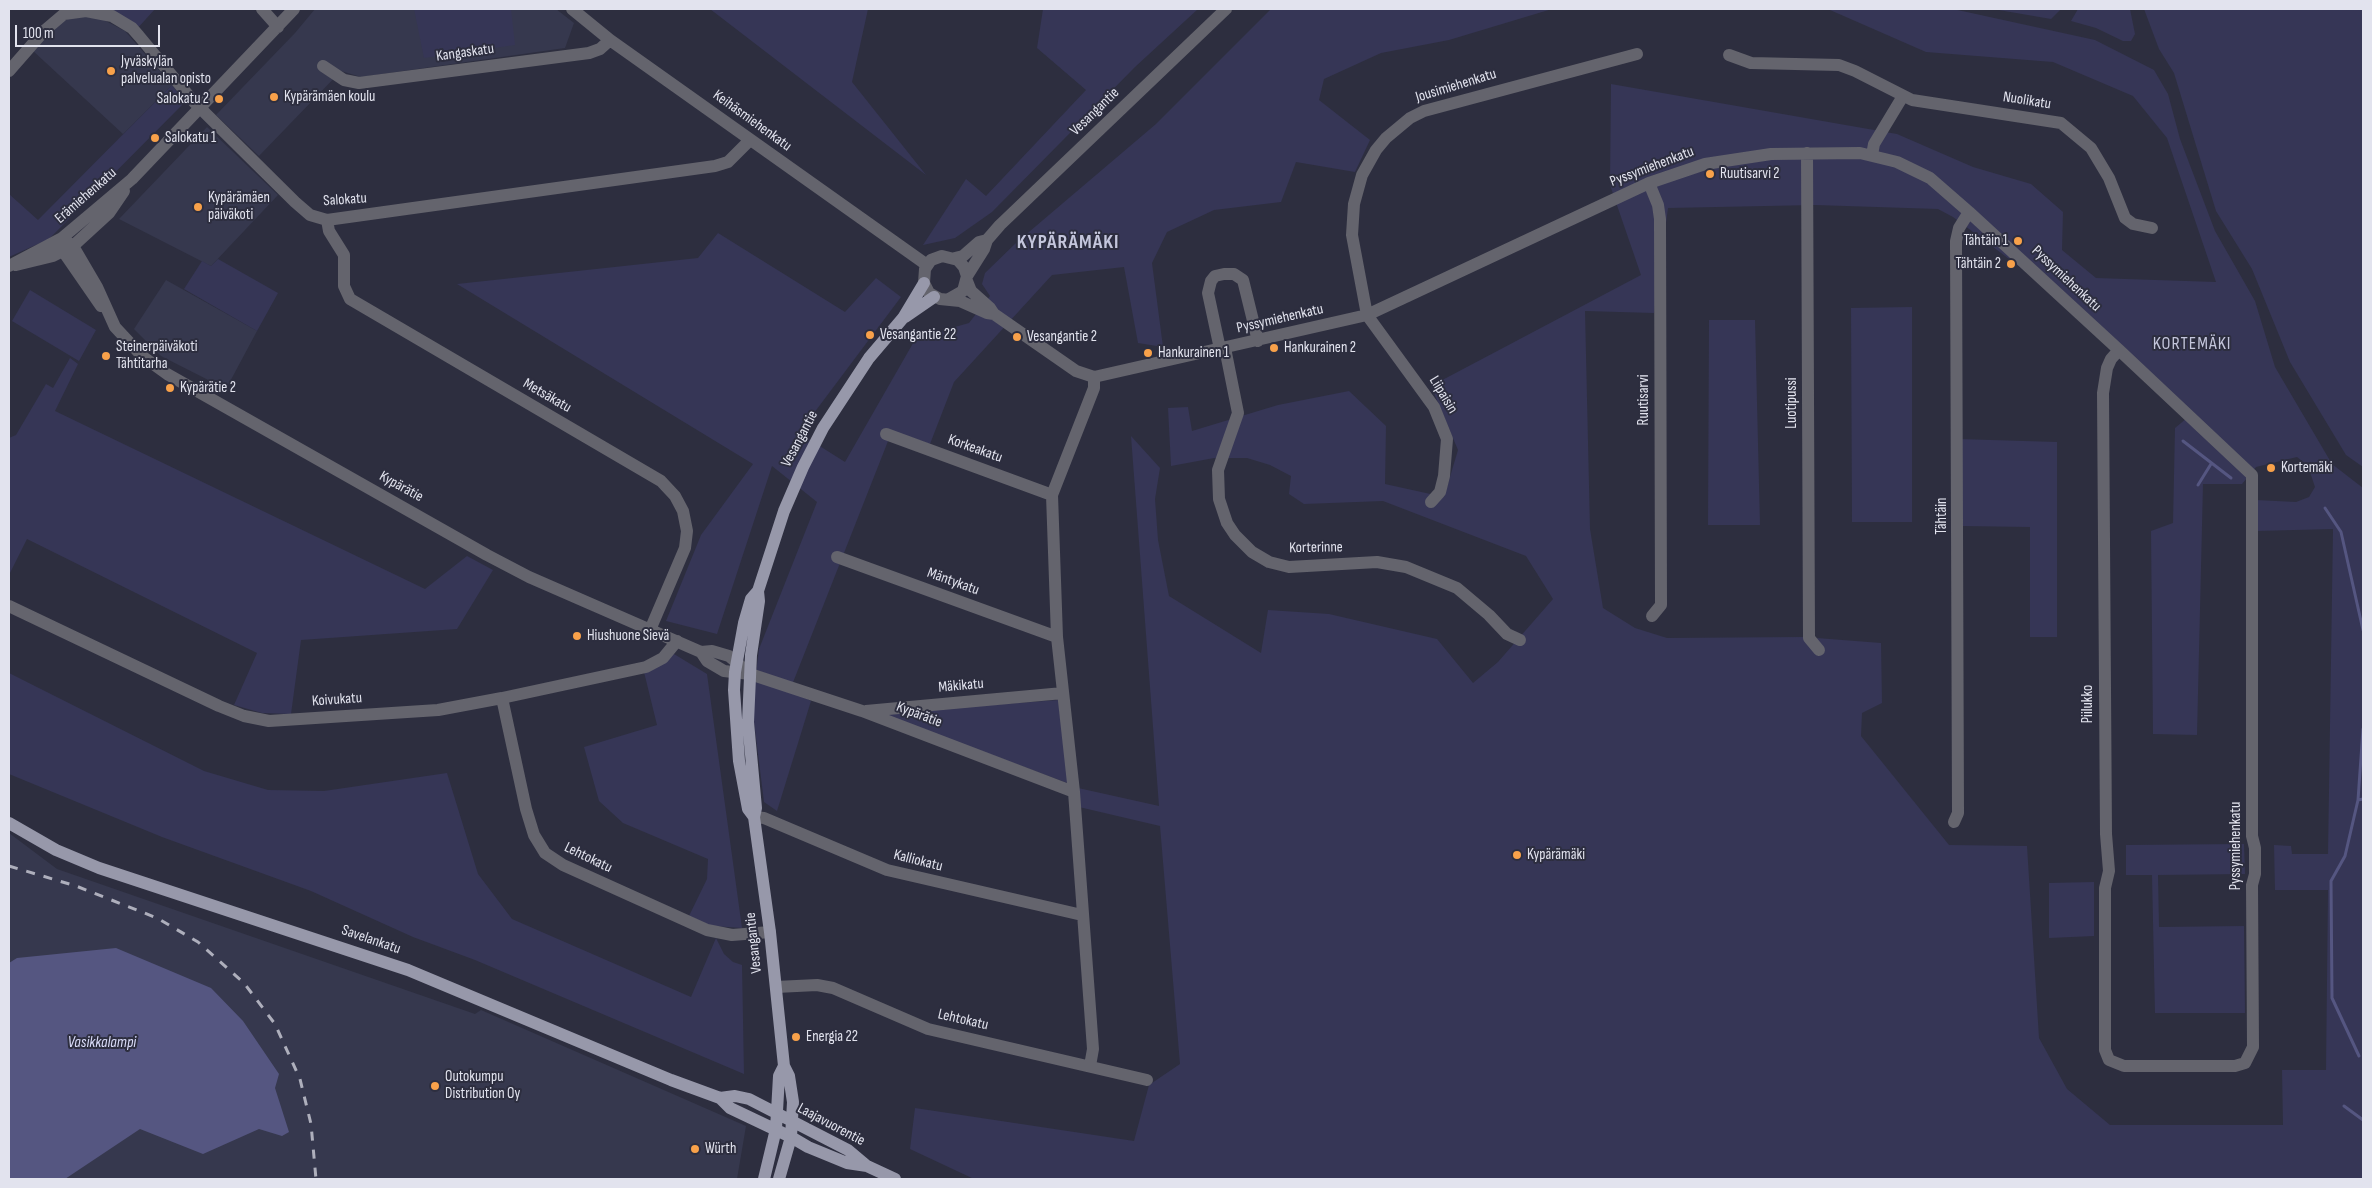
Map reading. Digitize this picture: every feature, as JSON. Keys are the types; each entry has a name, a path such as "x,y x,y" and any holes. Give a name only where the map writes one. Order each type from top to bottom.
{"main road":[{"name":"Vesangantie","path":"779,1179 791,1137 793,1102 789,1076 784,1066 770,932 754,817 756,808 748,722 750,674 759,601 758,591 784,511 815,443 848,389 903,318 924,283"},
{"name":"Vesangantie","path":"903,318 934,297"},
{"name":"Vesangantie","path":"754,817 748,809 739,761 735,725 736,667 751,598 758,591"},
{"name":"Savelankatu","path":"9,824 56,850 99,868 408,970 671,1080 720,1098 730,1108 791,1137"},
{"name":"Vesangantie","path":"764,1179 776,1130 779,1076 784,1066"},
{"name":"Savelankatu","path":"720,1098 735,1096 749,1099 778,1115"},
{"name":"Laajavuorentie","path":"778,1115 848,1150 862,1159 867,1166"},
{"name":"Laajavuorentie","path":"791,1137 808,1147 847,1163 867,1166 895,1179"}],"street":[{"path":"262,9 278,26"},
{"name":"Erämiehenkatu","path":"9,266 66,245 112,210 132,179 294,9"},
{"name":"Keihäsmiehenkatu","path":"572,9 610,40 927,265"},
{"name":"Vesangantie","path":"967,278 984,249 987,240 1226,9"},
{"name":"Salokatu","path":"9,71 53,21 75,11 98,12 112,16 132,28 200,108 295,202 310,215 327,220 715,166 728,162 750,140"},
{"name":"Kangaskatu","path":"323,66 344,80 358,83 589,53 600,49 610,40"},
{"name":"Jousimiehenkatu","path":"1367,315 1352,236 1352,218 1362,175 1376,150 1386,138 1410,118 1443,104 1637,54"},
{"name":"Nuolikatu","path":"1729,55 1751,63 1839,65 1855,70 1912,100 2061,123 2091,148 2109,178 2125,218 2132,224 2152,228"},
{"path":"1872,155 1874,144 1903,96"},
{"name":"Luotipussi","path":"1807,153 1809,638 1819,650"},
{"name":"Pyssymiehenkatu","path":"1094,377 1367,315 1649,184 1705,164 1771,154 1872,155 1897,162 1930,178 2119,350 2252,482 2252,836 2255,848 2256,874 2252,884 2253,1047 2245,1063 2235,1066 2124,1066 2109,1060"},
{"name":"Ruutisarvi","path":"1649,184 1658,205 1660,219 1661,604 1652,616"},
{"name":"Tähtäin","path":"1954,822 1958,813 1956,241 1959,228 1969,212"},
{"name":"Metsäkatu","path":"327,220 329,231 344,255 344,286 350,299 661,481 675,496 683,511 687,531 685,548 650,630"},
{"name":"Vesangantie","path":"955,258 963,256 979,242 987,240"},
{"name":"Kypärätie","path":"66,245 97,287 109,316 126,340 142,356 167,374 487,555 529,577 700,652 707,661 715,666 736,667 750,674 862,711 1074,792"},
{"path":"994,314 971,291 964,267 955,258 942,256 931,260 927,265 923,274 924,283 934,297 949,299 994,314 1076,371 1094,377 1094,388 1052,495 1057,638 1074,792 1082,915 1094,1049 1090,1066"},
{"name":"Korterinne","path":"1258,341 1243,280 1234,274 1215,276 1208,287 1238,413 1218,470 1219,499 1227,523 1235,535 1252,552 1268,562 1289,567 1377,562 1406,567 1457,588 1489,615 1507,634 1520,640"},
{"path":"949,299 963,291 967,278"},
{"name":"Liipaisin","path":"1367,315 1434,407 1444,428 1447,458 1444,476 1440,492 1430,502"},
{"name":"Piilukko","path":"2109,1060 2105,1050 2105,888 2109,871 2105,807 2103,393 2107,368 2111,359 2119,350"},
{"name":"Korkeakatu","path":"886,434 1052,495"},
{"name":"Mäntykatu","path":"837,557 1057,638"},
{"name":"Koivukatu","path":"9,606 244,716 269,721 438,710 502,698 646,666 663,658 677,641"},
{"name":"Mäkikatu","path":"862,711 1063,693"},
{"name":"Lehtokatu","path":"502,698 526,809 534,835 545,853 563,865 707,930 732,935 770,932"},
{"name":"Kalliokatu","path":"754,817 764,818 887,870 1082,915"},
{"name":"Lehtokatu","path":"776,987 817,985 833,988 928,1029 1147,1080"}],"shaded area":[{"path":"92,9 155,9 136,30"},
{"name":"Kypärämäen koulu","path":"315,9 556,9 574,23 565,48 361,77 341,71 259,156 216,115 295,33"},
{"path":"414,9 511,9 515,45 424,58"},
{"path":"710,9 868,9 852,82 926,175"},
{"path":"1043,9 1198,9 1135,67 992,212 955,238 923,245 966,179 986,196 1086,90 1037,48"},
{"path":"1271,9 1552,9 1449,40 1381,53 1324,79 1319,100 1370,140 1355,172 1296,162 1281,202 1214,210 1167,232 1152,263 1163,347 1138,343 1124,267 1052,275 954,382 930,444 892,431 790,690 811,701 777,811 764,802 752,706 759,649 817,502 772,466 717,634 666,621 701,535 753,464 457,284 698,258 718,233 845,312 876,278 901,297 799,433 845,462 916,338 969,323 990,296 982,284 985,273 1016,243 1156,124"},
{"path":"1824,9 1953,9 2095,40 2154,70 2168,94 2180,139 2215,231 2255,301 2275,367 2332,464 2363,488 2363,1179 974,1179 910,1149 915,1108 1134,1141 1149,1085 1180,1064 1160,826 1079,807 1078,788 1159,806 1131,436 1160,468 1155,499 1158,540 1169,596 1261,653 1268,610 1329,614 1437,639 1473,683 1498,662 1553,599 1526,556 1383,501 1304,504 1289,494 1291,476 1270,465 1247,458 1214,458 1171,466 1168,408 1188,407 1192,431 1278,405 1349,391 1386,426 1385,484 1444,497 1458,450 1431,386 1641,275 1610,185 1611,84 1897,134 1973,167 2031,184 2063,212 2062,250 2096,278 2216,282 2167,138 2133,96 2053,62 1926,52","holes":["1815,205 1938,209 1953,217 2096,324 2193,413 2175,428 2173,523 2151,531 2153,734 2197,735 2203,484 2242,484 2256,467 2297,457 2308,466 2315,487 2309,497 2296,502 2256,500 2256,531 2333,529 2328,854 2292,854 2291,846 2274,845 2275,890 2328,890 2326,1070 2282,1070 2283,1125 2110,1125 2067,1089 2039,1038 2027,846 1949,845 1861,736 1862,713 1882,703 1881,643 1804,637 1667,638 1635,628 1603,608 1590,529 1585,311 1654,313 1668,208"]},
{"path":"1993,9 2061,9 2051,19"},
{"path":"2078,9 2130,9 2135,34 2131,41 2123,41 2096,28 2071,21"},
{"path":"2144,9 2363,9 2363,467 2346,455 2290,362 2252,269 2216,211 2174,73 2159,49"},
{"path":"75,15 102,19 125,31 172,85 123,134 32,50 55,26"},
{"path":"172,85 185,102 49,239 9,257 9,194 38,220"},
{"name":"Kypärämäen päiväkoti","path":"207,127 278,195 211,266 119,219"},
{"path":"218,259 278,293 257,331 184,289 202,261 211,266"},
{"path":"166,280 257,331 226,389 161,356 134,329"},
{"path":"30,290 96,330 79,361 12,321"},
{"path":"1912,307 1912,522 1852,522 1851,308"},
{"path":"1709,320 1755,320 1760,525 1708,525"},
{"path":"70,358 78,364 55,411 425,589 467,556 493,570 457,629 301,640 291,714 262,713 234,705 257,653 27,539 9,575 9,438 16,435 46,384 53,388"},
{"path":"1958,439 2057,442 2057,637 2030,637 2030,527 1962,526"},
{"path":"674,654 707,674 742,928 712,926 689,916 707,879 708,859 623,823 599,801 584,747 657,725 644,672"},
{"path":"9,673 204,771 268,790 324,791 447,773 478,874 512,919 691,997 716,938 724,954 733,962 742,965 744,1074 475,960 413,937 311,891 162,837 9,774"},
{"path":"1059,700 1070,784 878,713"},
{"path":"9,833 57,869 475,1014 481,1010 746,1126 737,1179 9,1179"},
{"path":"2244,844 2245,874 2158,875 2159,927 2244,926 2245,1013 2155,1013 2152,875 2126,875 2126,845"},
{"path":"2094,882 2094,936 2049,938 2049,883"}],"water":[{"name":"Vasikkalampi","path":"116,948 211,988 243,1021 279,1074 275,1088 289,1132 282,1136 259,1129 203,1154 140,1129 65,1179 9,1179 9,963 17,958"}],"waterway":[{"path":"2183,441 2231,478"},
{"path":"2198,485 2211,464"},
{"path":"2325,508 2341,532 2363,630"},
{"path":"2359,1056 2332,998 2331,881 2345,856 2358,800 2363,729"},
{"path":"2358,800 2363,799"},
{"path":"2344,1106 2363,1120"}],"railway":[{"path":"9,866 76,886 157,918 198,942 244,983 275,1024 300,1079 311,1124 316,1179"}],"place":[{"name":"Jyväskylän palvelualan opisto","path":"111,71"},
{"name":"Kypärämäen koulu","path":"274,97"},
{"name":"Salokatu 2","path":"219,99"},
{"name":"Salokatu 1","path":"155,138"},
{"name":"Ruutisarvi 2","path":"1710,174"},
{"name":"Kypärämäen päiväkoti","path":"198,207"},
{"name":"Tähtäin 1","path":"2018,241"},
{"name":"Tähtäin 2","path":"2011,264"},
{"name":"Vesangantie 22","path":"870,335"},
{"name":"Vesangantie 2","path":"1017,337"},
{"name":"Hankurainen 2","path":"1274,348"},
{"name":"Hankurainen 1","path":"1148,353"},
{"name":"Steinerpäiväkoti Tähtitarha","path":"106,356"},
{"name":"Kypärätie 2","path":"170,388"},
{"name":"Kortemäki","path":"2271,468"},
{"name":"Hiushuone Sievä","path":"577,636"},
{"name":"Kypärämäki","path":"1517,855"},
{"name":"Energia 22","path":"796,1037"},
{"name":"Outokumpu Distribution Oy","path":"435,1086"},
{"name":"Würth","path":"695,1149"}],"district":[{"name":"KYPÄRÄMÄKI","path":"1068,243"},
{"name":"KORTEMÄKI","path":"2192,344"}]}
